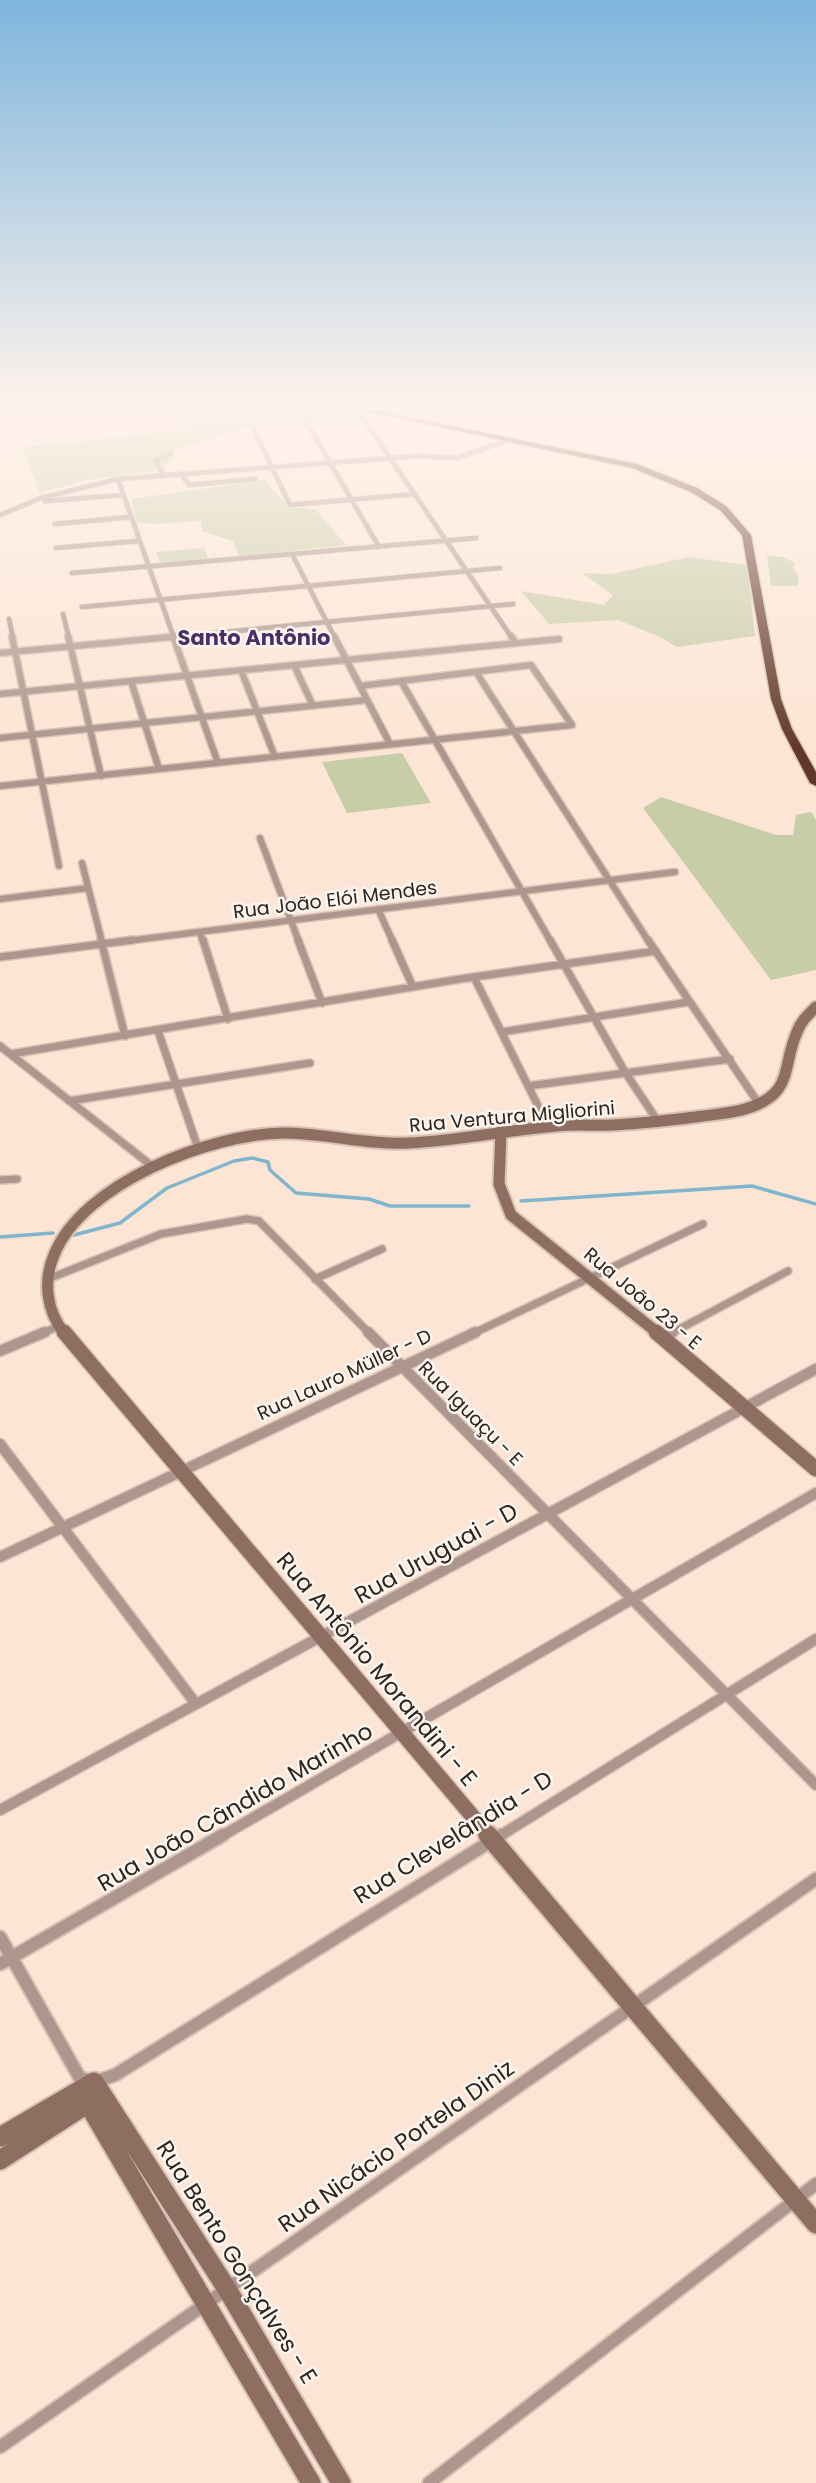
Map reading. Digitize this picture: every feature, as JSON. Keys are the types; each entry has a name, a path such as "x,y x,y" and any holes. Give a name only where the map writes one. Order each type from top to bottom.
{"highway":[{"path":"731,516 746,535 750,550 776,699 787,729 816,783"}],"street":[{"path":"360,516 379,547"},
{"path":"429,516 516,643"},
{"path":"55,524 130,517 218,763"},
{"path":"72,573 476,538"},
{"path":"56,548 138,541"},
{"path":"292,554 390,744"},
{"path":"82,607 500,568"},
{"path":"0,653 513,604"},
{"path":"63,614 101,776"},
{"path":"9,619 59,866"},
{"path":"0,694 559,639"},
{"path":"294,665 313,706"},
{"path":"0,786 572,725 531,665 360,686"},
{"path":"241,670 275,757"},
{"path":"475,672 688,1002 760,1104"},
{"path":"131,681 159,769"},
{"path":"401,681 625,1072 657,1120"},
{"path":"0,738 367,700"},
{"path":"260,838 323,1003"},
{"path":"82,863 125,1036"},
{"name":"Rua João Elói Mendes","path":"0,957 675,872"},
{"path":"0,899 88,888"},
{"path":"378,909 413,987"},
{"path":"200,932 228,1019"},
{"path":"11,1054 474,977 656,951"},
{"path":"474,977 548,1126"},
{"path":"502,1032 688,1002"},
{"name":"Rua Ventura Migliorini","path":"152,1166 198,1148 267,1134 407,1143 548,1126 614,1125 728,1112 760,1104 784,1086 798,1028 805,1014 816,1007"},
{"path":"158,1031 198,1148"},
{"path":"0,1046 152,1166"},
{"path":"528,1086 730,1059"},
{"path":"69,1101 310,1063"},
{"name":"Rua João 23 - E","path":"500,1131 497,1187 501,1200 511,1215 589,1276 816,1469"},
{"name":"Rua Antônio Morandini - E","path":"152,1166 119,1187 75,1222 59,1241 48,1270 47,1297 59,1326 816,2224"},
{"path":"0,1180 17,1179"},
{"name":"Rua Iguaçu - E","path":"48,1279 161,1234 254,1219 259,1221 400,1367 816,1785"},
{"name":"Rua Lauro Müller - D","path":"0,1557 703,1224"},
{"path":"315,1279 382,1249"},
{"path":"663,1338 788,1271"},
{"path":"0,1351 59,1326"},
{"name":"Rua Uruguai - D","path":"0,1810 816,1369"},
{"path":"0,1444 196,1704"},
{"name":"Rua João Cândido Marinho","path":"0,1964 816,1493"},
{"name":"Rua Clevelândia - D","path":"0,2137 115,2075 816,1639"},
{"name":"Rua Nicácio Portela Diniz","path":"0,2447 816,1879"},
{"name":"Rua Bento Gonçalves - E","path":"0,1937 89,2089 205,2304 311,2483"},
{"name":"Rua Clevelândia - D","path":"0,2160 89,2089"},
{"name":"Rua Bento Gonçalves - E","path":"89,2089 227,2289 341,2483"},
{"path":"429,2483 816,2185"}],"green space":[{"path":"135,516 321,516 346,545 239,556 233,541 202,531 201,521 137,522"},
{"path":"204,548 208,559 160,563 156,552"},
{"path":"767,556 784,557 795,563 793,567 799,578 797,586 771,586"},
{"path":"689,557 747,565 755,636 677,647 618,620 549,624 521,591 604,605 613,595 582,573 611,574"},
{"path":"402,753 431,803 347,813 322,762"},
{"path":"661,797 776,835 793,835 796,815 811,812 816,820 816,970 771,980 643,808"}],"waterway":[{"path":"74,1235 120,1223 167,1188 234,1161 252,1158 268,1162 270,1170 296,1193 369,1199 390,1206 469,1206"},
{"path":"521,1201 752,1186 816,1204"},
{"path":"0,1237 53,1233"}],"district":[{"name":"Santo Antônio","path":"254,638"}]}
